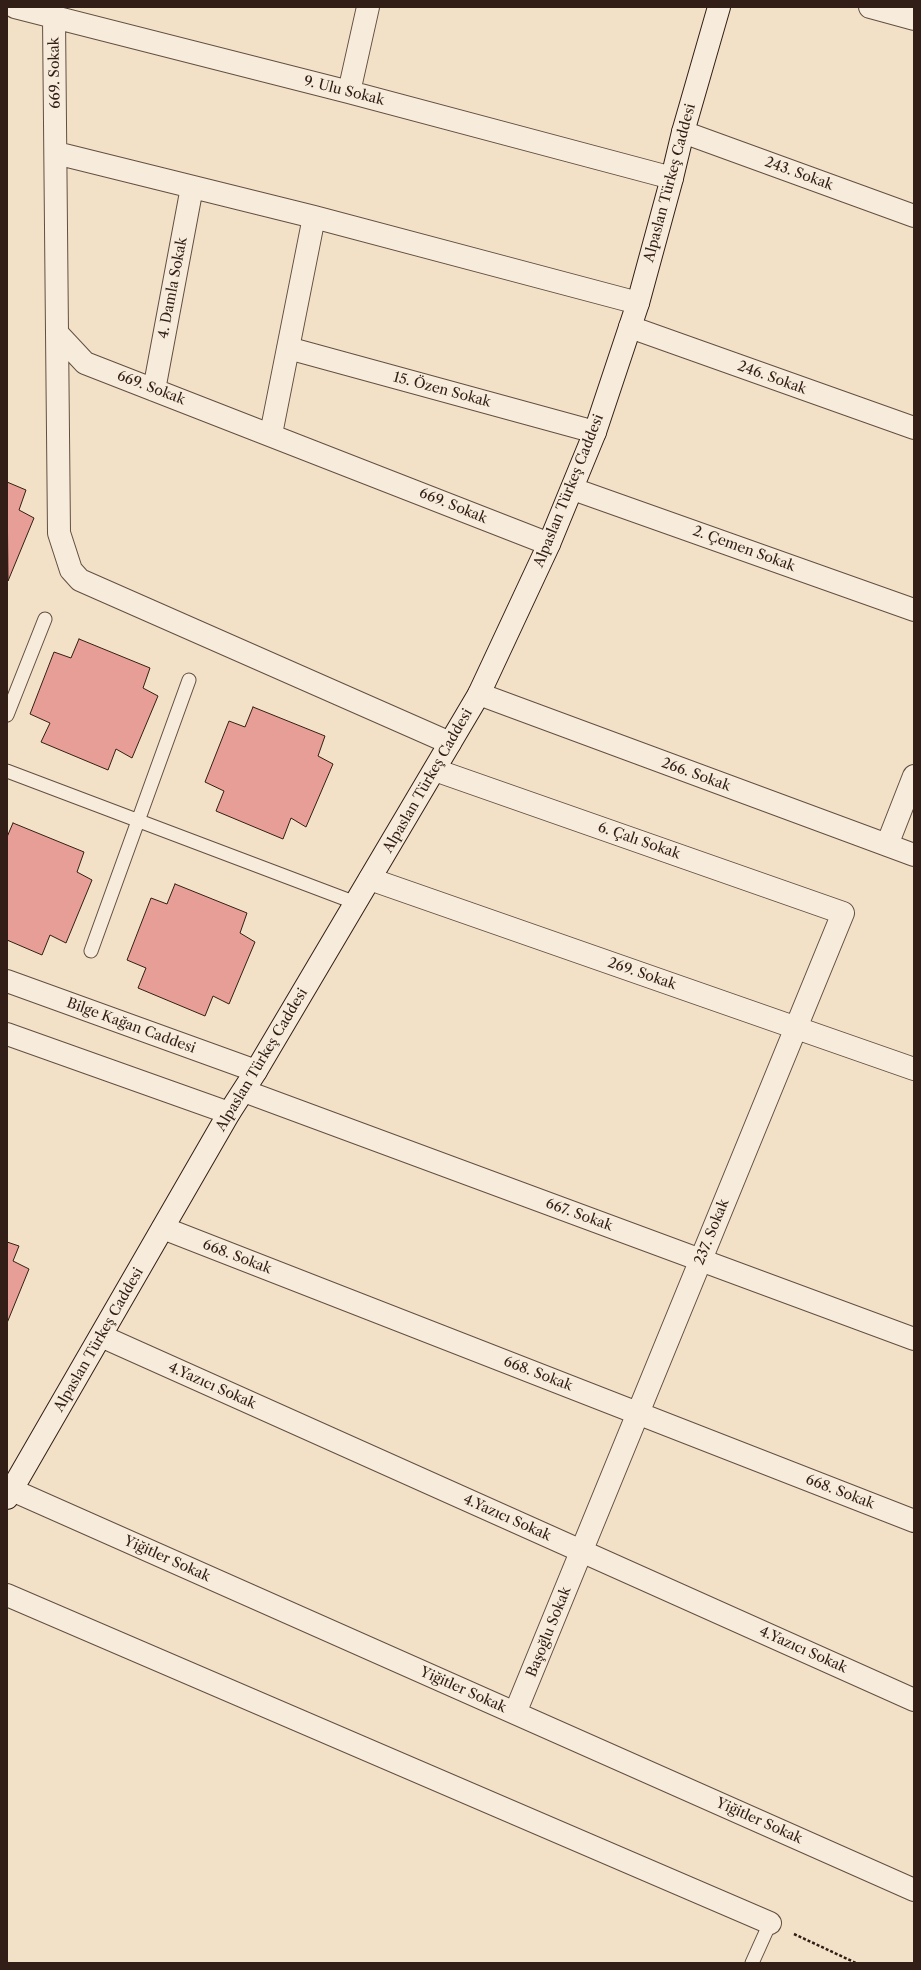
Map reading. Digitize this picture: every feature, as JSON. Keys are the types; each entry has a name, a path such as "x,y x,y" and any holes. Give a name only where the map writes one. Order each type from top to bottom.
{"street":[{"name":"9. Ulu Sokak","path":"15,7 349,92 672,178"},
{"path":"349,92 368,7"},
{"name":"Alpaslan Türkeş Caddesi","path":"9,1494 228,1113 256,1071 479,694 549,544 573,489 595,432 638,303 683,132 719,7"},
{"path":"870,7 914,19"},
{"name":"669. Sokak","path":"54,18 57,333 85,363 271,434 549,544"},
{"name":"243. Sokak","path":"683,132 914,216"},
{"path":"56,153 314,217 638,303"},
{"name":"4. Damla Sokak","path":"154,390 192,187"},
{"path":"271,434 314,217"},
{"name":"246. Sokak","path":"630,327 914,428"},
{"path":"57,333 59,533 71,570 80,580 450,743"},
{"name":"15. Özen Sokak","path":"288,348 595,432"},
{"name":"2. Çemen Sokak","path":"573,489 914,610"},
{"name":"266. Sokak","path":"479,694 914,855"},
{"name":"6. Çalı Sokak","path":"435,770 843,913"},
{"path":"887,845 914,776"},
{"name":"269. Sokak","path":"370,879 914,1068"},
{"name":"237. Sokak","path":"582,1551 843,913"},
{"name":"Bilge Kağan Caddesi","path":"7,981 256,1071"},
{"path":"7,1034 228,1113"},
{"name":"667. Sokak","path":"244,1091 914,1339"},
{"name":"668. Sokak","path":"163,1228 914,1521"},
{"name":"4.Yazıcı Sokak","path":"101,1336 914,1700"},
{"name":"Yiğitler Sokak","path":"9,1494 516,1713 914,1890"},
{"name":"Başoğlu Sokak","path":"516,1713 582,1551"},
{"path":"7,1595 770,1923"}],"lane":[{"path":"7,715 45,619"},
{"path":"91,951 190,680"},
{"path":"7,771 356,903"},
{"path":"752,1963 770,1923"}],"path":[{"path":"770,1923 856,1963"}],"building":[{"path":"7,482 26,490 19,510 34,518 8,581"},
{"path":"79,639 150,668 143,688 158,696 132,758 116,749 108,770 41,742 50,723 30,714 54,652 71,658"},
{"path":"253,707 325,736 318,756 333,764 306,827 291,818 283,839 216,811 224,791 205,782 229,721 245,727"},
{"path":"13,823 84,852 77,872 92,880 66,943 50,935 42,955 7,940 7,837"},
{"path":"175,884 247,913 240,933 255,942 229,1004 213,996 205,1016 138,988 146,968 127,960 151,898 167,904"},
{"path":"7,1242 19,1246 13,1261 29,1269 7,1323"}]}
